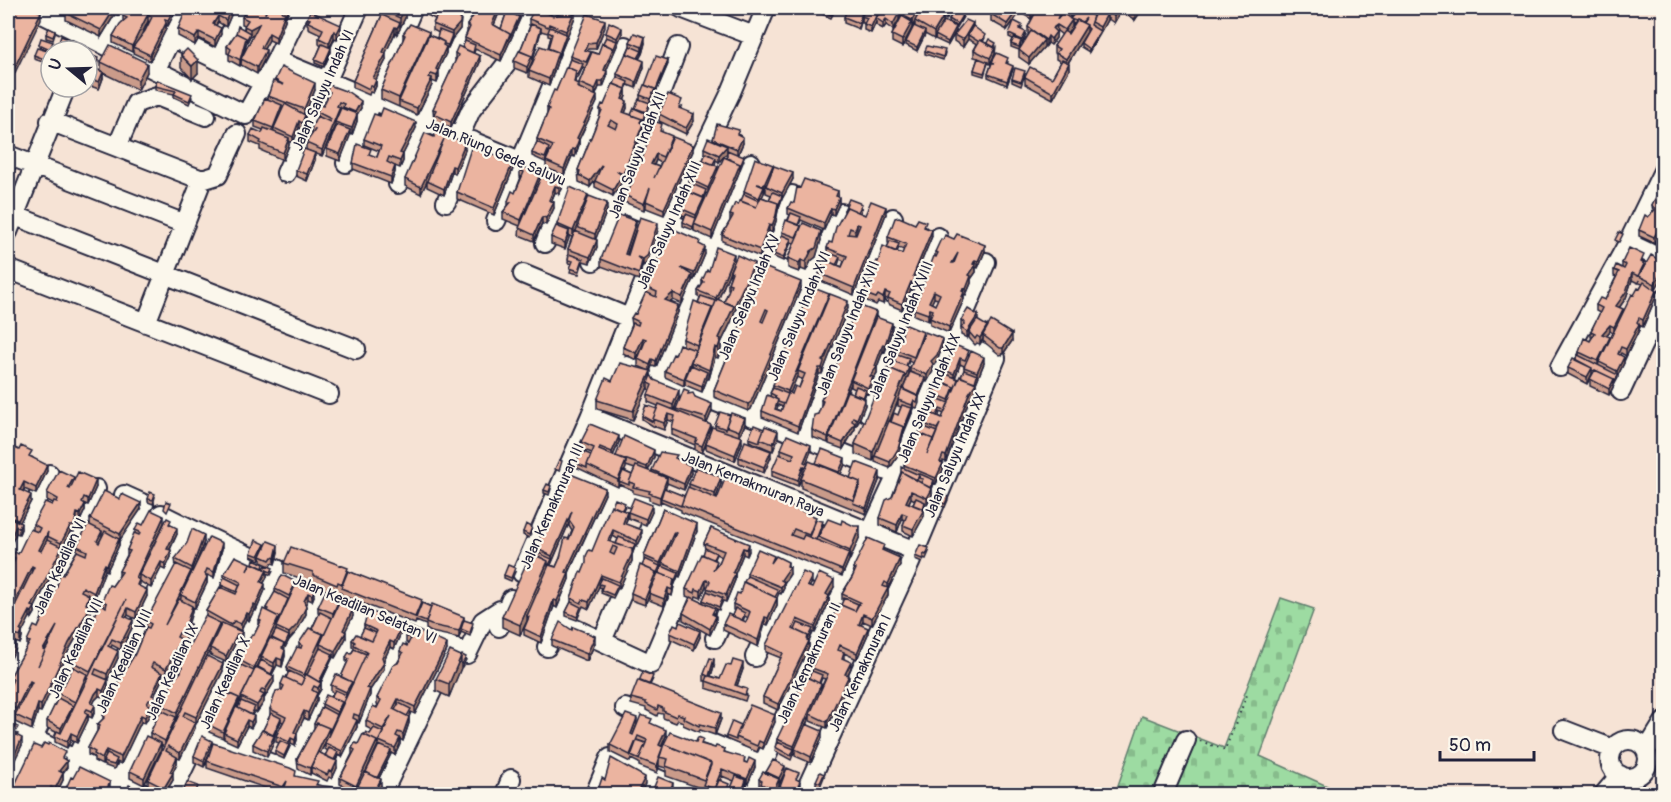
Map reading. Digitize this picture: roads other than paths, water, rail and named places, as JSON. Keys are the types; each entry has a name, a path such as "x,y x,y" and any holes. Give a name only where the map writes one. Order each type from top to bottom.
{"street":[{"path":"8,26 16,8"},
{"path":"30,8 57,14 80,39"},
{"path":"106,45 125,8"},
{"path":"156,69 186,8"},
{"path":"217,60 243,8"},
{"path":"99,45 106,45 246,114 301,8"},
{"name":"Jalan Saluyu Indah VI","path":"286,173 359,8"},
{"path":"346,163 413,8"},
{"path":"398,184 475,8"},
{"path":"681,8 754,36"},
{"name":"Jalan Saluyu Indah XIII","path":"590,417 668,223 731,92 766,8"},
{"path":"446,202 466,139 471,110 508,62 527,16"},
{"path":"496,221 580,19"},
{"path":"171,37 262,82"},
{"path":"545,243 625,46"},
{"name":"Jalan Saluyu Indah XII","path":"593,261 619,203 678,47"},
{"name":"Jalan Riung Gede Saluyu","path":"276,60 812,284 996,358"},
{"path":"117,147 136,103 157,96 206,116"},
{"path":"60,99 10,220 165,274 356,348"},
{"path":"50,121 202,180 218,175 237,134"},
{"path":"8,155 185,224"},
{"path":"660,380 751,163"},
{"path":"1560,367 1628,243 1664,170"},
{"path":"146,323 202,180"},
{"name":"Jalan Selayu Indah XV","path":"706,399 792,195"},
{"name":"Jalan Saluyu Indah XVI","path":"756,418 842,213"},
{"name":"Jalan Saluyu Indah XVII","path":"803,437 893,218"},
{"name":"Jalan Saluyu Indah XVIII","path":"851,457 939,237"},
{"path":"1628,243 1664,260"},
{"name":"Jalan Saluyu Indah XIX","path":"870,532 897,475 986,262"},
{"path":"8,269 329,394"},
{"path":"523,274 629,318"},
{"path":"1622,391 1664,299"},
{"name":"Jalan Saluyu Indah XX","path":"915,551 996,358"},
{"path":"612,360 897,475"},
{"name":"Jalan Kemakmuran Raya","path":"590,417 915,551"},
{"name":"Jalan Kemakmuran III","path":"453,647 467,654 483,621 500,610 502,619 590,417"},
{"path":"567,471 845,586"},
{"path":"8,561 49,474"},
{"name":"Jalan Keadilan VI","path":"8,676 96,489"},
{"path":"547,647 615,491"},
{"name":"Jalan Keadilan VII","path":"8,791 144,504 124,495"},
{"path":"602,641 658,509"},
{"name":"Jalan Keadilan Selatan VI","path":"160,514 278,572 410,626 453,647"},
{"name":"Jalan Keadilan VIII","path":"59,795 187,528"},
{"path":"558,621 651,664 708,530"},
{"name":"Jalan Kemakmuran II","path":"749,795 870,532"},
{"name":"Jalan Keadilan IX","path":"117,789 230,549"},
{"path":"716,638 754,549"},
{"name":"Jalan Kemakmuran I","path":"808,787 915,551"},
{"path":"755,657 796,566"},
{"name":"Jalan Keadilan X","path":"171,795 278,572"},
{"path":"243,752 320,589"},
{"path":"288,770 365,608"},
{"path":"200,736 342,791 410,626"},
{"path":"382,795 453,647"},
{"path":"625,708 787,769 808,787"},
{"path":"1646,751 1664,723"},
{"path":"8,726 77,760 117,789 145,795"},
{"path":"1564,730 1613,749"},
{"path":"1163,795 1186,740"},
{"path":"1627,740 1639,742 1646,751 1648,763 1642,773 1631,777 1620,775 1610,761 1613,749 1627,740"},
{"path":"595,795 610,758 692,795"},
{"path":"1604,795 1620,775"},
{"path":"645,795 653,777"}]}
